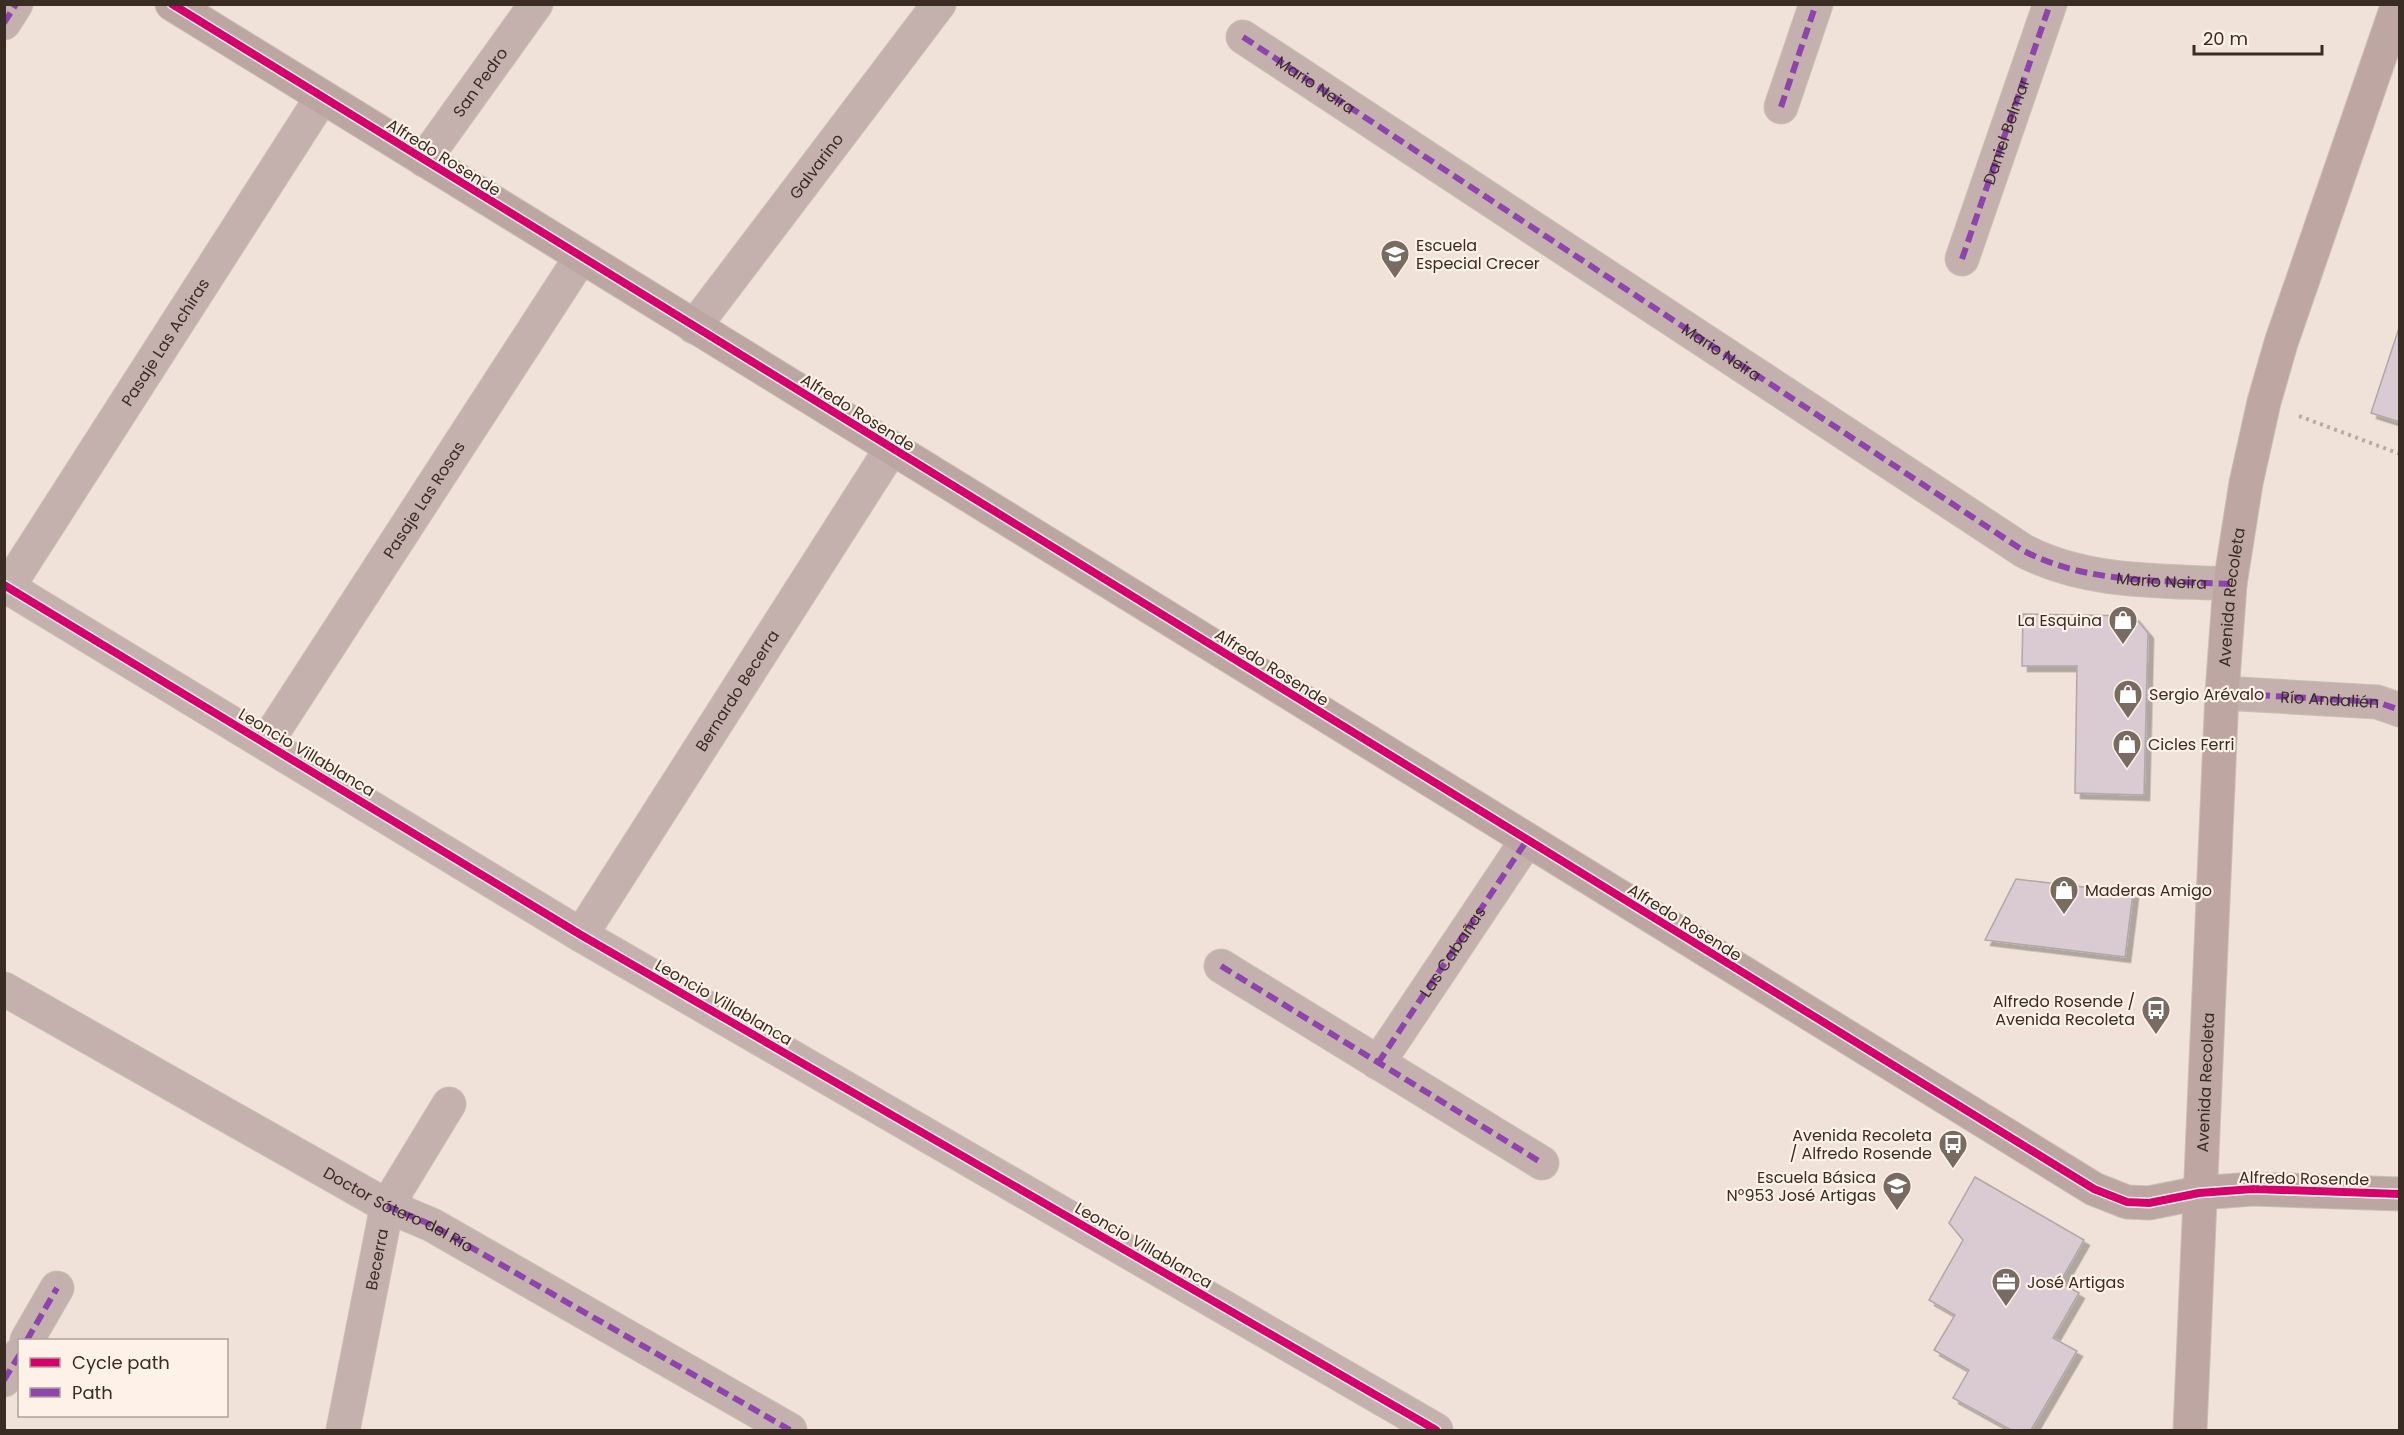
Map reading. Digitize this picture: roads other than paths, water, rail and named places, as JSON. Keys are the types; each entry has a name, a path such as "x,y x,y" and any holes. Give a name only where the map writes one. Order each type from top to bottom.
{"main road":[{"name":"Avenida Recoleta","path":"2190,1431 2222,693 2230,584 2246,483 2264,402 2281,343 2398,4"}],"street":[{"path":"4,23 16,4"},
{"name":"Alfredo Rosende","path":"172,4 2094,1189 2127,1202 2149,1203 2199,1193 2253,1189 2400,1194"},
{"name":"San Pedro","path":"424,160 536,4"},
{"name":"Galvarino","path":"694,327 939,4"},
{"path":"1781,107 1816,4"},
{"name":"Daniel Belmar","path":"1962,259 2050,4"},
{"name":"Mario Neira","path":"1243,37 2024,551 2060,568 2089,575 2230,584"},
{"name":"Pasaje Las Achiras","path":"6,586 322,97"},
{"name":"Pasaje Las Rosas","path":"266,743 581,257"},
{"name":"Bernardo Becerra","path":"581,934 891,448"},
{"name":"Leoncio Villablanca","path":"6,586 581,934 1436,1431"},
{"name":"Río Andalién","path":"2222,693 2377,702 2400,710"},
{"name":"Las Cabañas","path":"1378,1063 1527,840"},
{"path":"1221,966 1542,1163"},
{"name":"Doctor Sótero del Río","path":"4,989 387,1206 432,1225 790,1431"},
{"name":"Becerra","path":"343,1431 387,1206 448,1104"},
{"path":"28,1339 57,1288"},
{"path":"4,1380 18,1357"}],"place":[{"name":"Escuela Especial Crecer","path":"1395,280"},
{"name":"La Esquina","path":"2123,646"},
{"name":"Sergio Arévalo","path":"2128,720"},
{"name":"Cicles Ferri","path":"2127,770"},
{"name":"Maderas Amigo","path":"2064,916"},
{"name":"Alfredo Rosende / Avenida Recoleta","path":"2156,1036"},
{"name":"Avenida Recoleta / Alfredo Rosende","path":"1953,1170"},
{"name":"Escuela Básica N°953 José Artigas","path":"1897,1212"},
{"name":"José Artigas","path":"2006,1308"}]}
